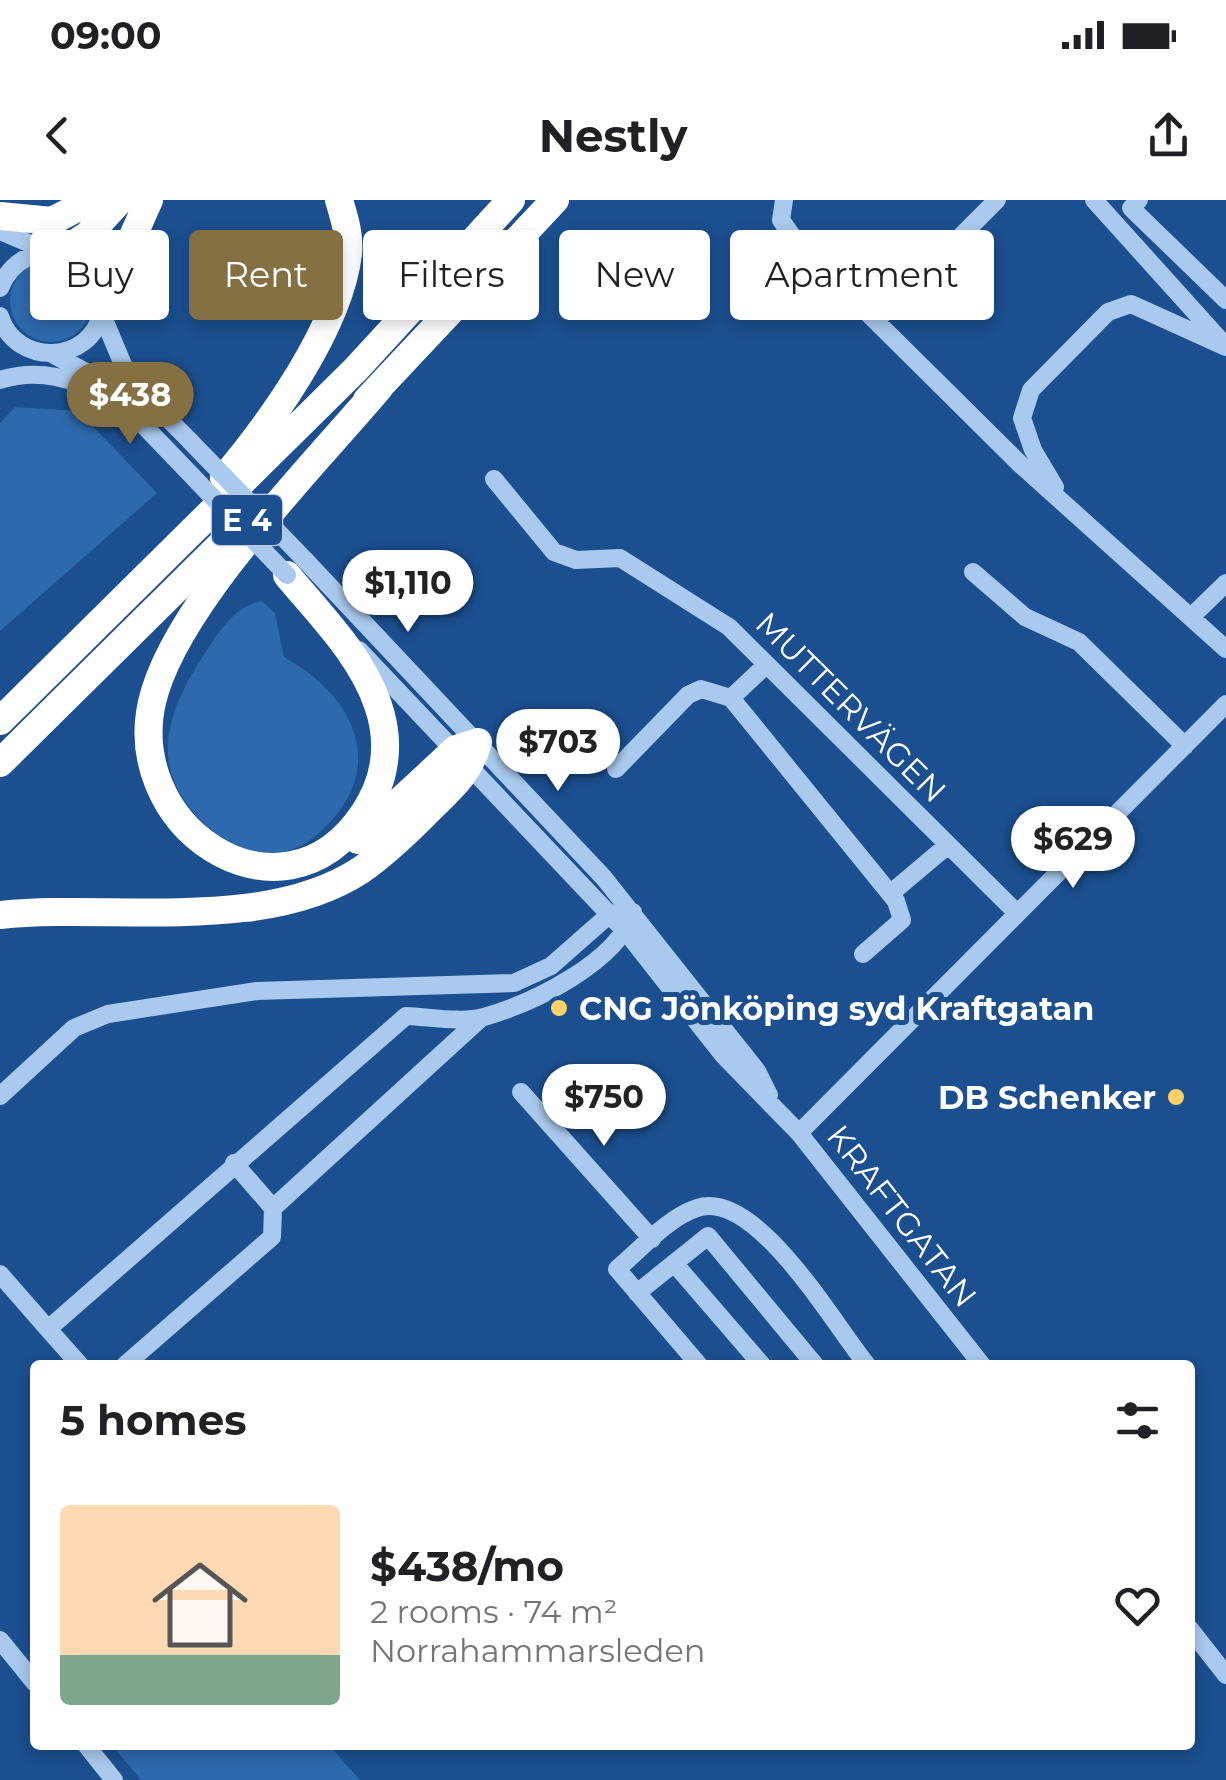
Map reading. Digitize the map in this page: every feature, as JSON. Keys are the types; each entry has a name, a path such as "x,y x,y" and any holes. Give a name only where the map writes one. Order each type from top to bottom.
{"highway":[{"path":"0,216 52,221 92,200"},
{"path":"93,230 120,200"},
{"path":"136,230 149,200"},
{"path":"95,628 245,453 281,402 341,282 348,252 338,200"},
{"name":"E 4","path":"0,720 356,369 511,200"},
{"name":"E 4","path":"0,764 379,388 555,200"},
{"path":"379,388 200,605 171,652 155,693 148,730 152,768 163,800 198,841 226,856 258,866 311,859 360,839 469,753"},
{"path":"296,568 358,665 377,703 385,732 386,760 370,805 337,844 311,859"},
{"path":"0,915 276,904 360,870 469,753"}],"street":[{"path":"784,200 781,220 797,243 1133,568 1226,649"},
{"path":"876,321 997,200"},
{"path":"1094,200 1226,346"},
{"path":"1139,200 1131,208 1226,300"},
{"path":"0,231 30,242"},
{"path":"0,288 16,262 30,258"},
{"path":"1063,500 1034,450 1022,418 1032,390 1108,312 1131,304 1226,346"},
{"path":"0,316 10,336 22,346 54,354 99,379 174,457 296,568"},
{"path":"54,354 85,342 96,320"},
{"path":"106,320 129,378 190,442 296,568 469,753"},
{"path":"0,354 22,346"},
{"path":"0,380 20,375 58,376 121,404"},
{"name":"MUTTERVÄGEN","path":"494,479 554,552 576,560 620,558 729,627 1017,914"},
{"path":"972,572 1025,618 1080,642 1184,746"},
{"path":"1192,616 1226,584"},
{"path":"731,698 766,665"},
{"path":"616,770 688,695 702,689 731,698 890,893 902,920 863,954"},
{"path":"799,1133 1226,704"},
{"name":"KRAFTGATAN","path":"469,753 634,912 757,1071 774,1104"},
{"name":"KRAFTGATAN","path":"469,753 627,932 723,1055 799,1133 978,1360"},
{"path":"890,893 948,845"},
{"path":"0,1096 74,1028 108,1014 257,991 514,983 551,966 610,914 634,912 627,932 564,984 482,1018 272,1208"},
{"path":"48,1329 406,1016 482,1018"},
{"path":"520,1092 652,1239"},
{"path":"131,1360 272,1237 272,1208 234,1163"},
{"path":"695,1360 617,1270 682,1214 702,1206 736,1211 772,1243 862,1360"},
{"path":"637,1292 708,1236 811,1360"},
{"path":"674,1263 758,1360"},
{"path":"0,1274 76,1360"},
{"path":"1195,1636 1226,1675"},
{"path":"0,1640 30,1677"},
{"path":"86,1780 109,1773 90,1750"}],"shaded area":[{"path":"28,267 30,320 87,320 74,335 59,342 43,342 17,324 10,309 10,293"},
{"path":"15,407 78,411 157,493 0,631 0,423"},
{"path":"262,601 275,613 284,657 332,695 347,717 356,741 358,765 352,790 337,814 313,838 291,850 267,853 243,848 201,821 173,779 168,756 170,727 185,686 230,619"},
{"path":"116,1750 333,1750 360,1780 141,1780"}],"place":[{"name":"CNG Jönköping syd Kraftgatan","path":"559,1008"},
{"name":"DB Schenker","path":"1176,1097"}]}
